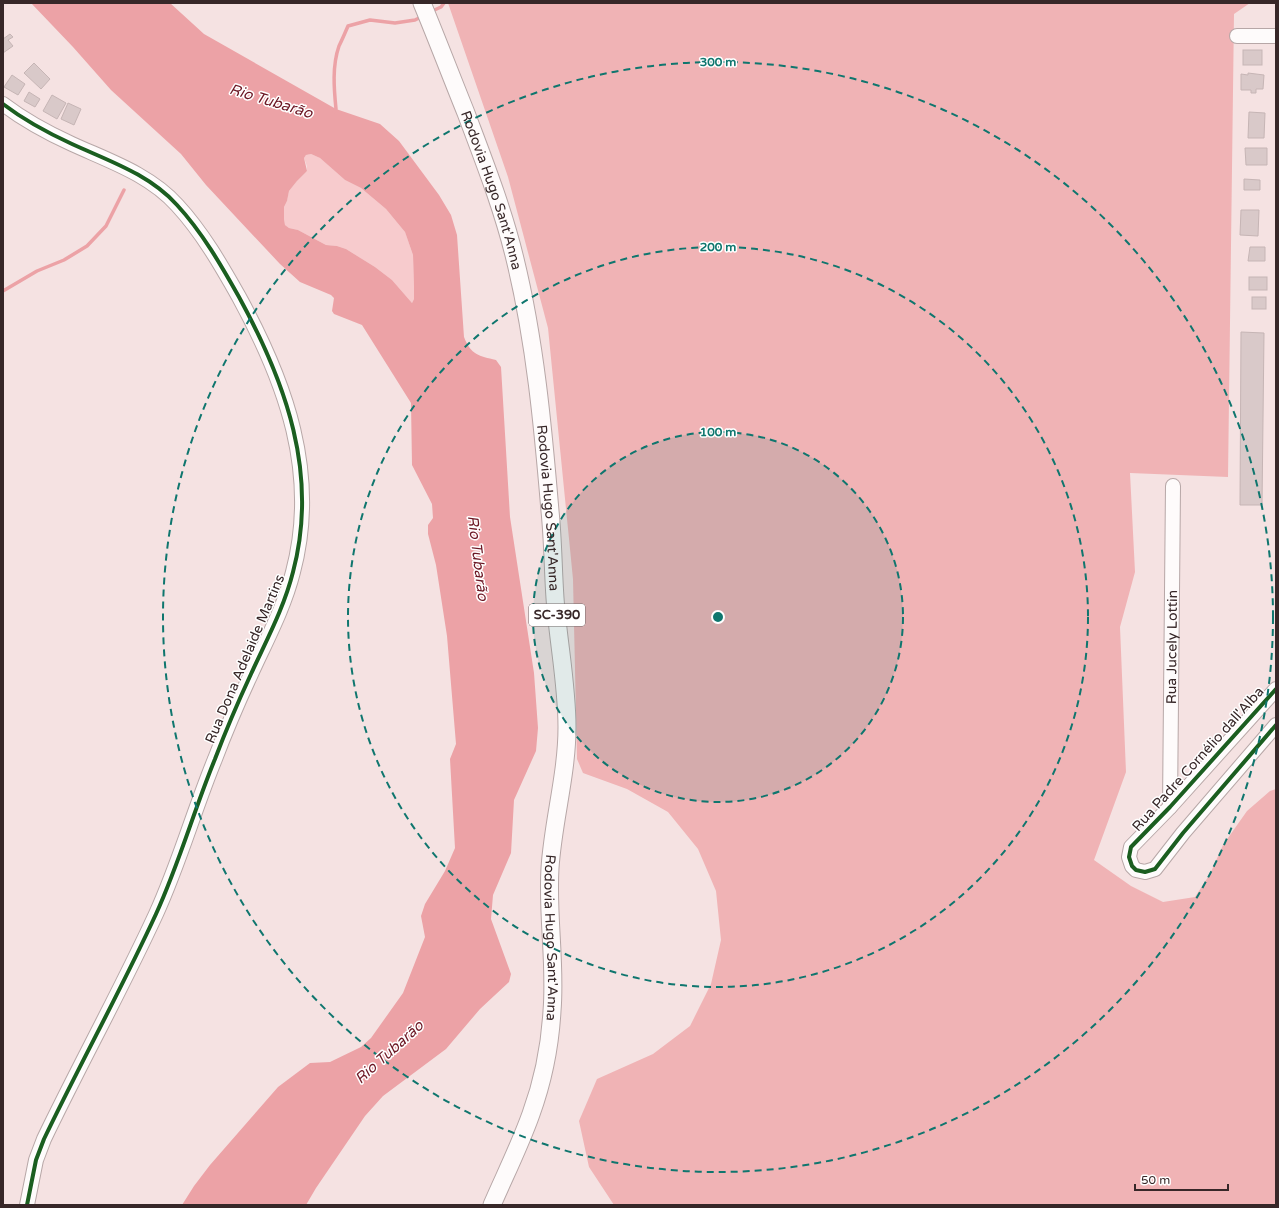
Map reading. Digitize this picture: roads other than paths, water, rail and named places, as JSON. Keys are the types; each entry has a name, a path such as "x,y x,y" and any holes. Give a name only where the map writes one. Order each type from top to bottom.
{"main road":[{"name":"Rodovia Hugo Sant'Anna","path":"422,3 495,190 516,262 538,395 547,480 555,596 567,724 566,752 549,873 553,983 549,1044 540,1086 531,1115 492,1205"}],"street":[{"path":"1237,36 1276,36"},
{"name":"Rua Dona Adelaide Martins","path":"3,104 32,124 56,137 138,174 158,188 176,204 209,246 251,318 284,394 294,428 300,457 302,482 300,542 293,574 284,601 223,738 157,912 44,1139 36,1160 27,1205"},
{"name":"Rua Jucely Lottin","path":"1170,807 1173,486"},
{"name":"Rua Padre Cornélio dall'Alba","path":"1276,689 1132,847 1129,857 1132,866 1136,870 1145,872 1155,869 1178,838 1276,725"}],"water":[{"name":"Rio Tubarão","path":"31,3 170,3 204,34 336,109 380,124 399,141 439,195 451,215 457,235 464,337 470,348 476,354 496,360 501,367 510,517 534,673 538,728 536,751 514,800 511,853 493,895 491,919 511,974 509,982 480,1009 446,1049 383,1096 365,1116 306,1205 182,1205 210,1165 278,1087 310,1063 330,1062 361,1047 371,1038 403,993 425,937 421,916 425,904 445,871 455,848 450,759 456,744 447,636 436,565 428,534 428,525 433,518 432,504 412,465 411,403 362,325 334,314 332,311 334,298 331,295 300,282 280,264 206,185 181,154 111,90","holes":["311,154 320,158 345,180 361,188 386,209 405,232 413,255 414,299 412,303 392,280 375,267 346,249 326,245 298,230 289,228 285,225 284,207 289,191 307,171 304,158 306,155"]}],"waterway":[{"path":"430,12 441,7 444,3"},
{"path":"334,112 336,109 334,86 335,61 339,46 348,26 370,20 395,23 415,20 423,16"},
{"path":"3,291 37,271 64,260 87,246 106,226 124,190"}]}
